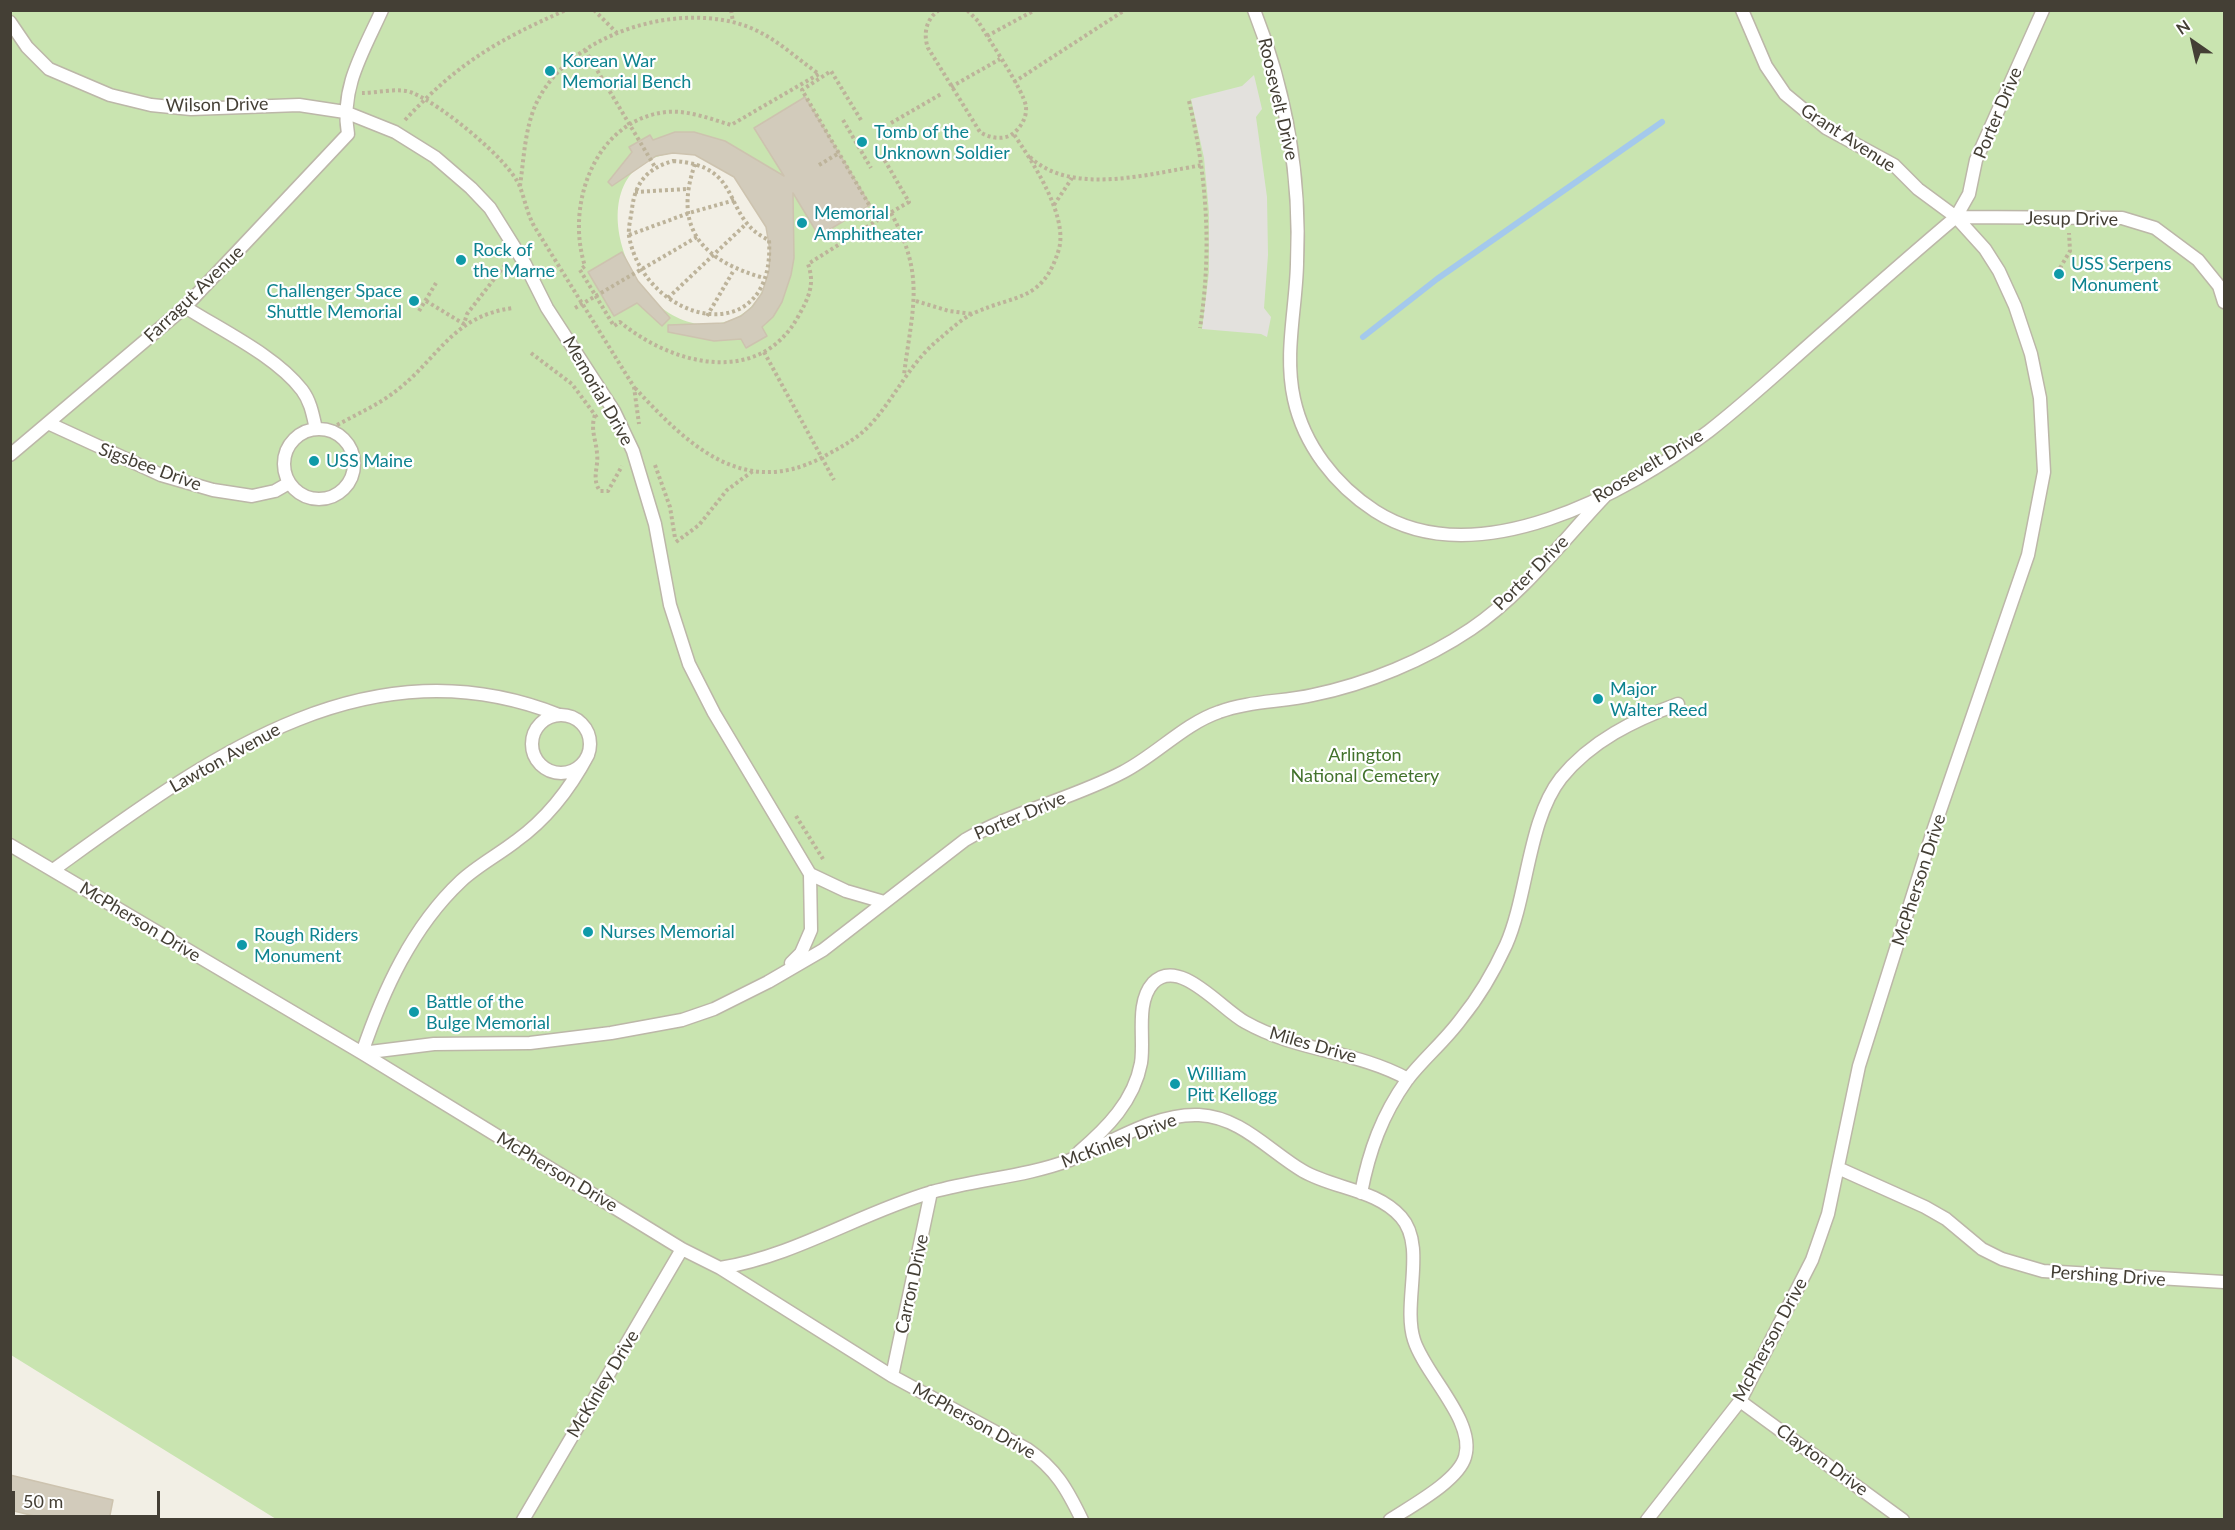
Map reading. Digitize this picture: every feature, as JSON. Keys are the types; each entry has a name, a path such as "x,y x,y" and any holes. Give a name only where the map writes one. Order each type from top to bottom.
{"lane":[{"path":"345,112 349,84 382,10"},
{"name":"Roosevelt Drive","path":"1254,10 1270,54 1288,124 1296,182 1297,273 1289,353 1292,389 1305,433 1331,473 1351,494 1386,517 1418,530 1467,535 1533,525 1606,495 1678,453 1708,431 1956,217"},
{"name":"Grant Avenue","path":"1742,10 1766,66 1785,94 1801,110 1826,128 1894,165 1918,189 1956,217"},
{"name":"Porter Drive","path":"1956,217 1969,194 1976,160 2043,10"},
{"name":"Wilson Drive","path":"10,22 27,47 50,69 78,84 110,95 151,105 191,109 277,104 345,112"},
{"name":"Memorial Drive","path":"345,112 395,132 435,157 490,208 525,264 547,309 614,411 633,452 655,524 672,614 688,664 714,713 810,874 811,930 801,953 783,972"},
{"name":"Farragut Avenue","path":"10,455 50,424 185,307 348,134 345,112"},
{"name":"Jesup Drive","path":"1956,217 2122,218 2156,228 2198,260 2219,286 2224,302"},
{"name":"McPherson Drive","path":"1647,1520 1740,1401 1812,1260 1828,1214 1859,1066 1933,831 2028,555 2044,472 2040,398 2028,344 1999,271 1985,249 1956,217"},
{"path":"185,307 275,364 302,391 321,430"},
{"name":"Sigsbee Drive","path":"50,424 161,475 213,490 252,496 275,491 288,483"},
{"path":"321,430 344,440 351,450 354,461 347,484 330,497 319,499 308,497 288,483 284,463 286,452 300,434 321,430"},
{"name":"Porter Drive","path":"362,1053 434,1044 530,1043 611,1033 682,1020 714,1009 823,950 974,835 1102,783 1136,765 1210,715 1237,707 1340,688 1388,671 1444,645 1472,628 1510,598 1606,495"},
{"name":"Lawton Avenue","path":"53,870 136,810 268,730 307,715 394,694 441,691 498,695 528,702 559,715 578,719 585,726 590,745 588,755"},
{"path":"1361,1193 1370,1149 1408,1079 1462,1018 1486,983 1505,946 1517,915 1540,822 1560,780 1579,758 1602,740 1649,715 1678,704"},
{"path":"559,715 544,720 534,732 532,746 539,762 550,770 567,772 576,769 588,755"},
{"path":"362,1053 398,965 421,927 461,881 517,841 549,813 576,778 588,755"},
{"name":"McPherson Drive","path":"10,845 362,1053 682,1249 720,1268 892,1376 1047,1463 1064,1484 1082,1520"},
{"path":"810,874 846,891 884,902"},
{"name":"Miles Drive","path":"1069,1160 1110,1125 1126,1101 1141,1064 1144,1004 1149,989 1163,976 1176,974 1186,978 1231,1015 1257,1029 1291,1043 1382,1064 1408,1079"},
{"name":"McKinley Drive","path":"720,1268 800,1244 931,1192 1002,1179 1069,1160 1131,1132 1172,1118 1205,1116 1230,1121 1304,1172 1389,1206 1411,1231 1413,1244 1409,1313 1412,1336 1426,1367 1461,1422 1466,1444 1466,1457 1455,1474 1390,1520"},
{"name":"Pershing Drive","path":"1838,1168 1925,1207 1946,1219 1982,1249 2002,1259 2043,1271 2224,1282"},
{"name":"Carron Drive","path":"892,1376 931,1192"},
{"name":"McKinley Drive","path":"523,1520 682,1249"},
{"name":"Clayton Drive","path":"1740,1401 1903,1520"}],"path":[{"path":"395,132 431,93 473,57 498,42 566,10"},
{"path":"594,10 617,33"},
{"path":"731,10 733,22"},
{"path":"939,10 928,25 925,39 951,87 982,134 1000,138 1013,133 1023,123 1026,110 1014,82 987,36 974,16 967,10"},
{"path":"987,36 1035,10"},
{"path":"1014,82 1125,10"},
{"path":"520,186 530,126 537,100 556,73 585,50 617,33 657,21 689,16 717,18 750,27 771,38 819,74 731,125 670,112 642,117 628,124 599,154 586,180 581,199 578,239 585,266 580,270 614,326 620,322 658,348 680,357 701,362 723,363 764,352 780,340 795,323 808,299 813,279 808,264 909,202 881,154"},
{"path":"585,50 655,167"},
{"path":"951,87 1000,59"},
{"path":"861,120 831,71 802,90 879,220"},
{"path":"891,123 941,94"},
{"path":"1189,101 1203,165 1207,253 1200,328"},
{"path":"843,120 871,168"},
{"path":"634,387 673,428 691,443 719,461 753,471 792,470 844,446 869,426 892,398 904,376 936,341 973,314 1025,296 1039,287 1048,276 1061,234 1054,206 1013,133"},
{"path":"819,165 839,153"},
{"path":"1026,154 1046,168 1072,178 1110,179 1203,165"},
{"path":"673,161 695,164 715,172 735,200 747,224 757,235 769,240 770,258 764,278 756,294 736,312 707,316 668,298 642,271 629,235 634,192 644,175 655,167 673,161"},
{"path":"695,164 687,189 689,213 696,237 713,256 734,269 764,278"},
{"path":"1054,206 1059,194 1072,178"},
{"path":"634,192 687,189"},
{"path":"629,235 689,213 735,200"},
{"path":"891,213 903,235 913,268 916,301 904,376"},
{"path":"2060,268 2070,251 2068,218"},
{"path":"668,298 747,224"},
{"path":"575,308 642,271 696,237"},
{"path":"464,324 467,314 505,265"},
{"path":"707,316 734,269"},
{"path":"420,311 436,283"},
{"path":"426,301 464,324"},
{"path":"916,301 949,312 973,314"},
{"path":"321,430 395,392 464,324 497,311 513,308"},
{"path":"764,352 834,480"},
{"path":"595,414 592,422 597,452 595,479 600,491 608,491 614,484 622,466"},
{"path":"676,542 699,525 727,490 753,471"}],"green space":[{"name":"Arlington National Cemetery","path":"10,11 2224,11 2224,1519 276,1519 11,1355","holes":["688,153 720,166 731,174 749,196 767,230 771,257 765,284 751,307 728,321 693,323 662,308 638,281 622,247 618,212 626,182 649,160"]}],"shaded area":[{"path":"1254,75 1262,109 1256,117 1267,197 1268,255 1264,308 1271,317 1267,337 1261,334 1202,329 1209,272 1209,212 1204,158 1191,99 1242,86"}],"building":[{"name":"Memorial Amphitheater","path":"805,97 870,205 819,236 793,193 794,258 791,275 782,302 773,317 762,327 767,336 746,348 741,339 714,341 668,332 668,325 724,323 741,316 752,307 762,293 769,271 770,251 766,227 734,177 695,155 673,153 656,156 612,186 608,182 632,152 629,147 650,135 653,140 675,132 694,132 725,141 784,176 754,128"},
{"path":"622,252 638,281 670,318 662,326 637,303 614,316 588,272"},
{"path":"10,1475 113,1500 109,1520 33,1520 34,1516 10,1510"}],"waterway":[{"path":"1363,337 1437,279 1662,122"}],"place":[{"name":"Korean War Memorial Bench","path":"550,71"},
{"name":"Tomb of the Unknown Soldier","path":"862,142"},
{"name":"Memorial Amphitheater","path":"802,223"},
{"name":"Rock of the Marne","path":"461,260"},
{"name":"USS Serpens Monument","path":"2059,274"},
{"name":"Challenger Space Shuttle Memorial","path":"414,301"},
{"name":"USS Maine","path":"314,461"},
{"name":"Major Walter Reed","path":"1598,699"},
{"name":"Nurses Memorial","path":"588,932"},
{"name":"Rough Riders Monument","path":"242,945"},
{"name":"Battle of the Bulge Memorial","path":"414,1012"},
{"name":"William Pitt Kellogg","path":"1175,1084"}]}
